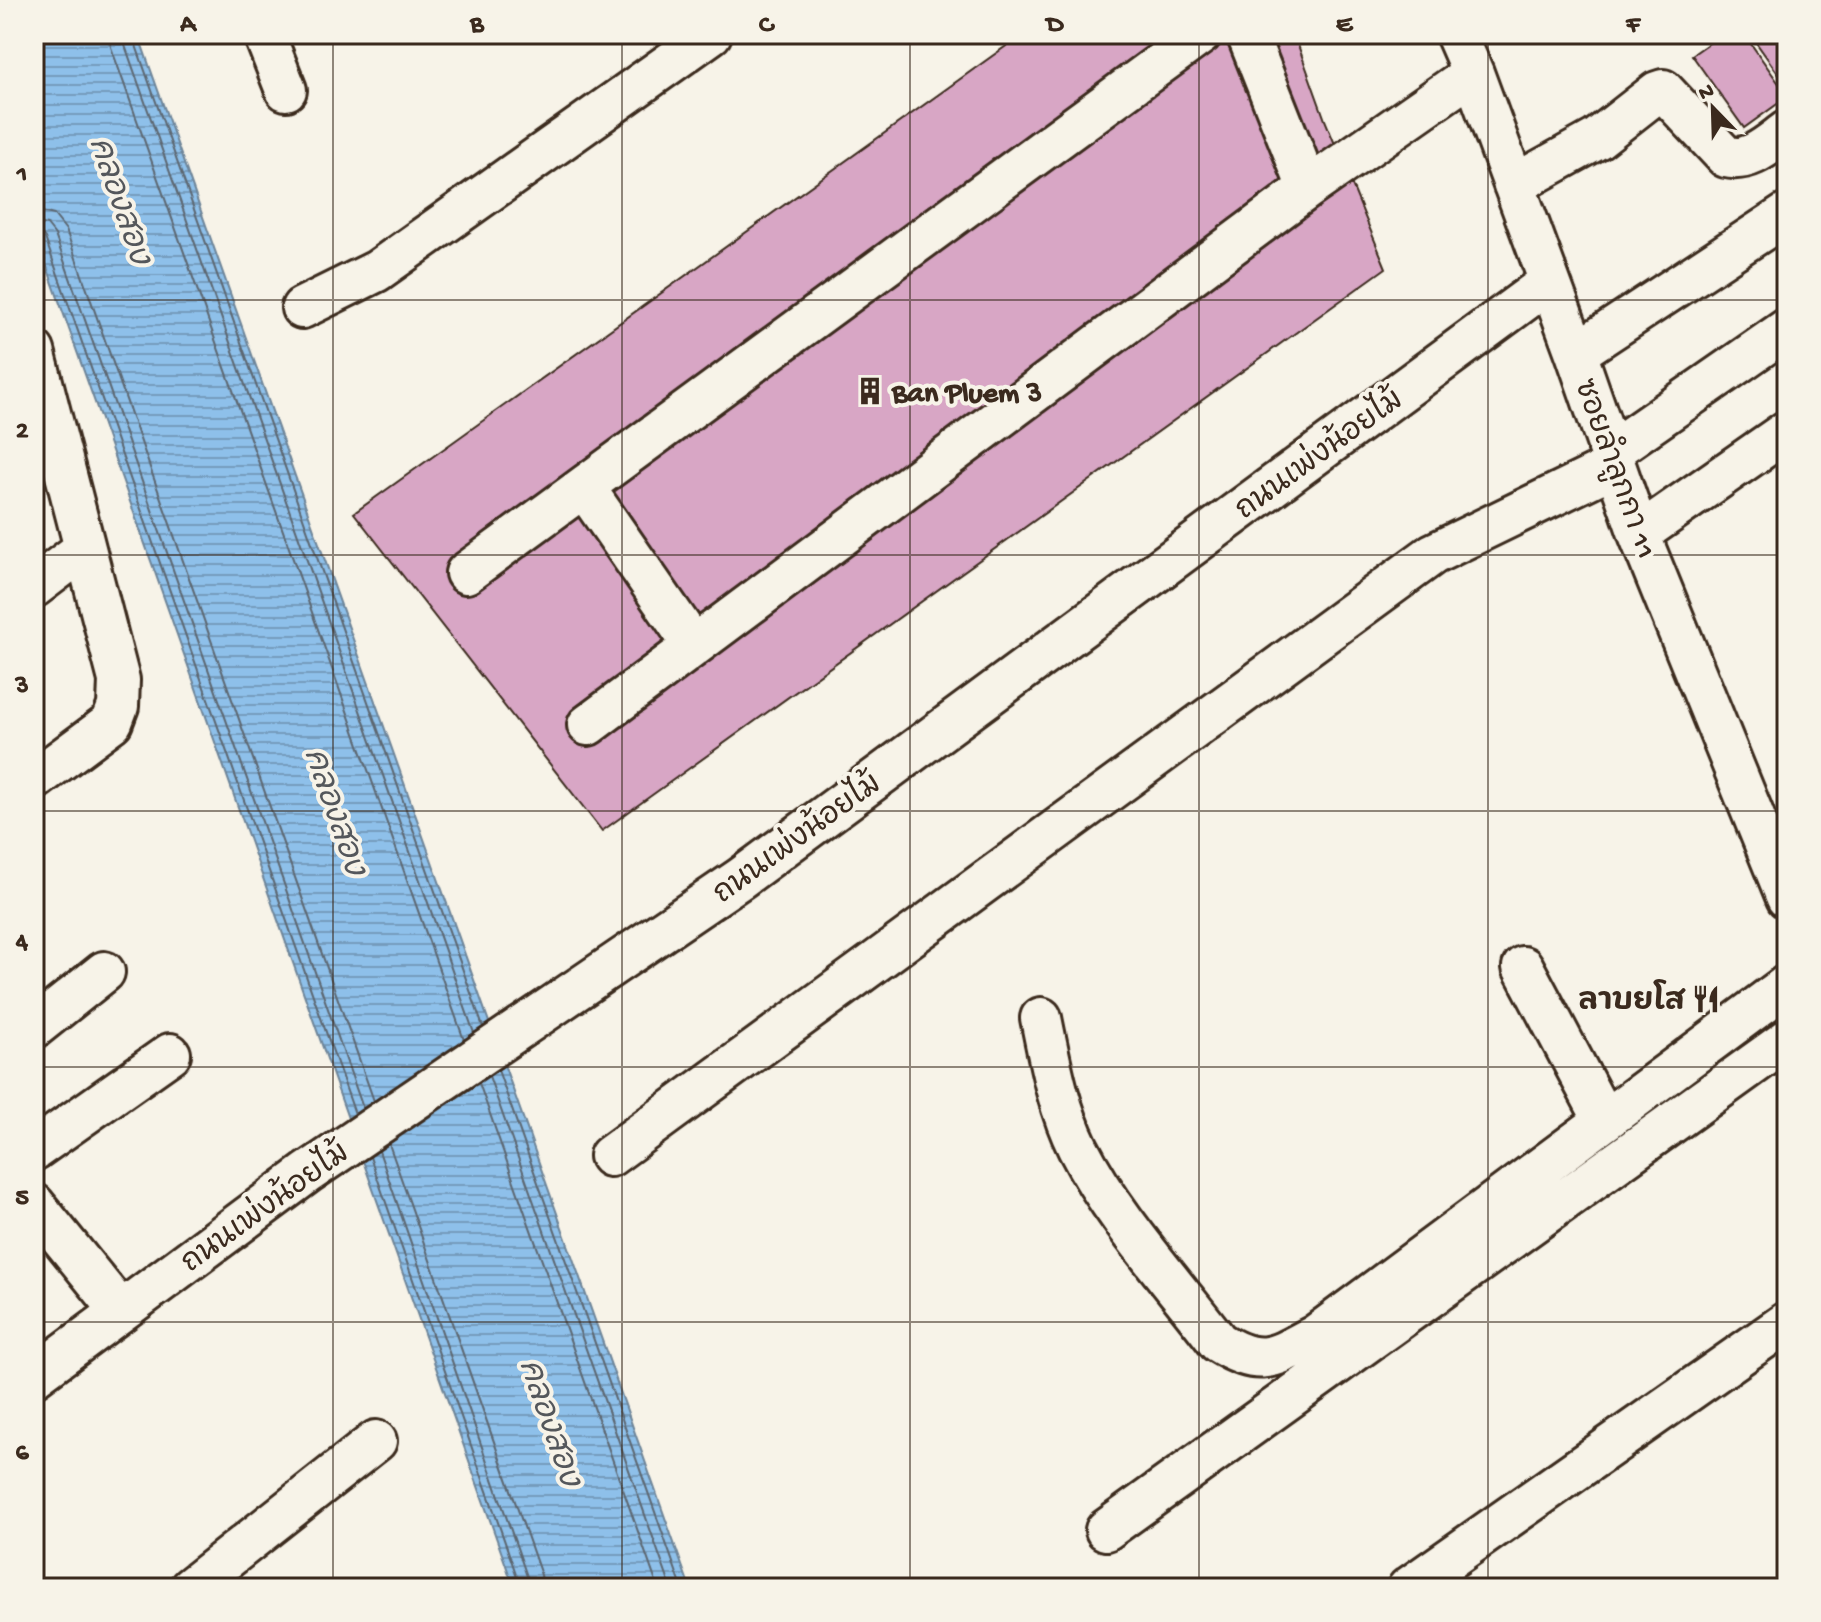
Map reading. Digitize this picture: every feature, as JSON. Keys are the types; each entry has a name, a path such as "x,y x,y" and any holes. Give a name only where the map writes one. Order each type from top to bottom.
{"street":[{"path":"264,34 286,90"},
{"path":"302,308 377,271 711,34"},
{"path":"466,573 1201,34"},
{"path":"1247,34 1308,188"},
{"name":"ซอยลำลูกกา 11","path":"1456,34 1576,353 1639,534 1784,883"},
{"path":"588,725 1308,188 1473,73"},
{"path":"1514,185 1597,139 1663,90 1726,157 1735,159 1755,154 1787,131"},
{"path":"1576,353 1787,214"},
{"name":"ถนนเพ่งน้อยไม้","path":"34,1376 307,1173 741,878 1548,283"},
{"path":"610,1156 1433,554 1612,459 1787,329"},
{"path":"34,351 119,680 118,706 112,722 34,780"},
{"path":"1639,534 1787,431"},
{"path":"584,487 694,646"},
{"path":"34,587 84,549"},
{"path":"1523,967 1604,1120"},
{"path":"34,1028 104,972"},
{"path":"1041,1018 1064,1113 1078,1147 1105,1195 1218,1342 1238,1355 1265,1359 1316,1335 1787,985"},
{"path":"1106,1530 1787,1040"},
{"path":"34,1150 170,1054"},
{"path":"34,1204 120,1310"},
{"path":"1408,1588 1787,1322"},
{"path":"190,1588 376,1441"}],"water":[{"name":"คลองสอง","path":"34,34 138,34 690,1588 514,1588 34,230"}],"building":[{"name":"Ban Pluem 3","path":"1023,34 1294,34 1325,120 1386,268 602,831 354,513"},
{"path":"1722,34 1744,34 1787,95 1744,128 1692,55"},
{"path":"1750,34 1787,34 1787,86"}],"place":[{"name":"Ban Pluem 3","path":"870,391"},
{"name":"ลาบยโส","path":"1706,999"}]}
